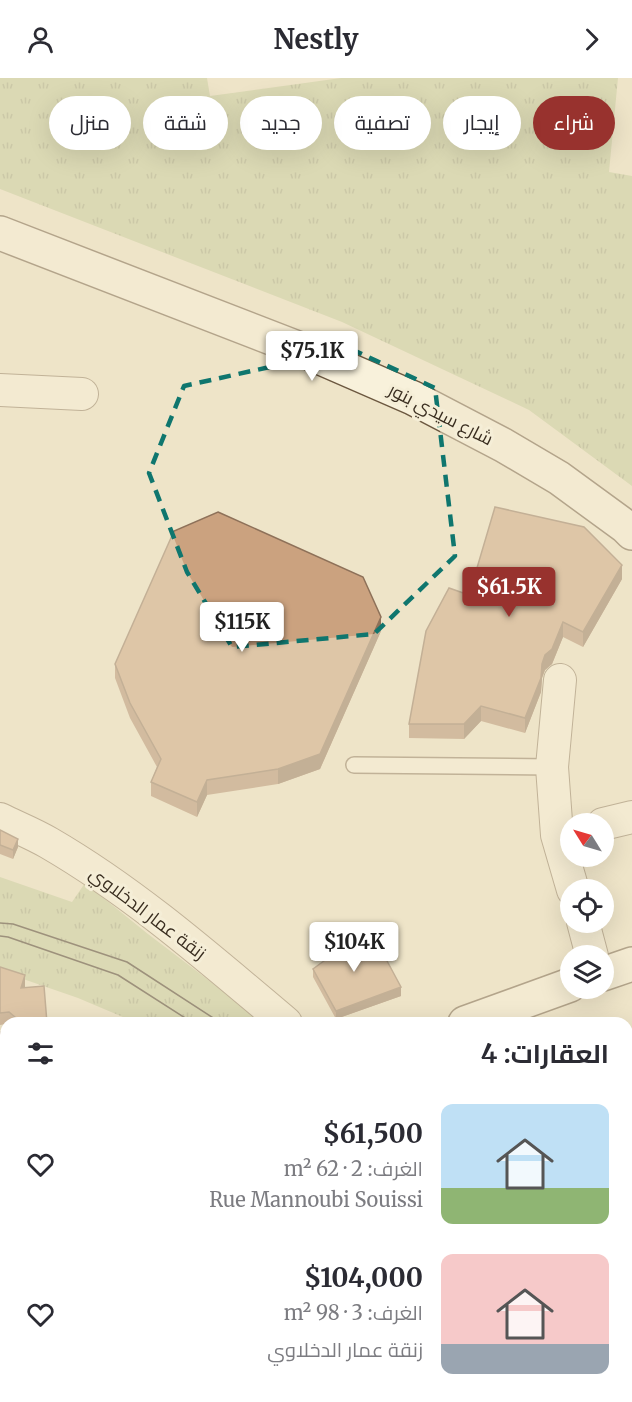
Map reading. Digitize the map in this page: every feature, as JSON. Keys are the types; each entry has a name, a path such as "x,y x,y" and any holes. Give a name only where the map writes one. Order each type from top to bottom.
{"street":[{"name":"شارع سيدي بنور","path":"1,236 305,351 413,398 503,445 559,478 632,533"},
{"path":"0,390 82,394"},
{"path":"560,680 552,767 560,813"},
{"path":"614,821 632,817"},
{"name":"زنقة عمار الدخلاوي","path":"0,819 49,843 119,889 203,953 279,1017"},
{"path":"614,970 632,964"},
{"path":"482,1017 560,989"}],"lane":[{"path":"354,765 552,767"}],"highlighted area":[{"path":"351,349 435,388 455,556 374,634 232,647 187,572 149,473 184,386"}],"green space":[{"path":"0,78 207,78 210,96 341,78 618,78 615,109 615,96 533,96 533,150 611,150 609,172 632,176 632,486 529,410 342,322 0,189"},
{"path":"0,877 72,902 85,883 257,1017 123,1017 78,998 0,971"}],"building":[{"path":"495,507 584,527 622,565 583,632 563,622 552,649 545,655 541,678 525,718 481,706 464,724 409,724 426,631 449,588 469,595"},
{"path":"218,512 363,577 381,617 320,754 278,769 207,780 197,802 151,782 161,759 130,703 115,664 174,531"},
{"path":"0,830 18,839 13,850 0,845"},
{"path":"349,933 356,949 379,946 401,987 336,1011 313,969 328,958 327,941"},
{"path":"0,967 25,975 21,988 44,986 47,1017 15,1017 9,1012 0,1013"}],"tram line":[{"path":"0,923 13,924 127,962 212,1017"},
{"path":"0,936 118,975 184,1017"}]}
